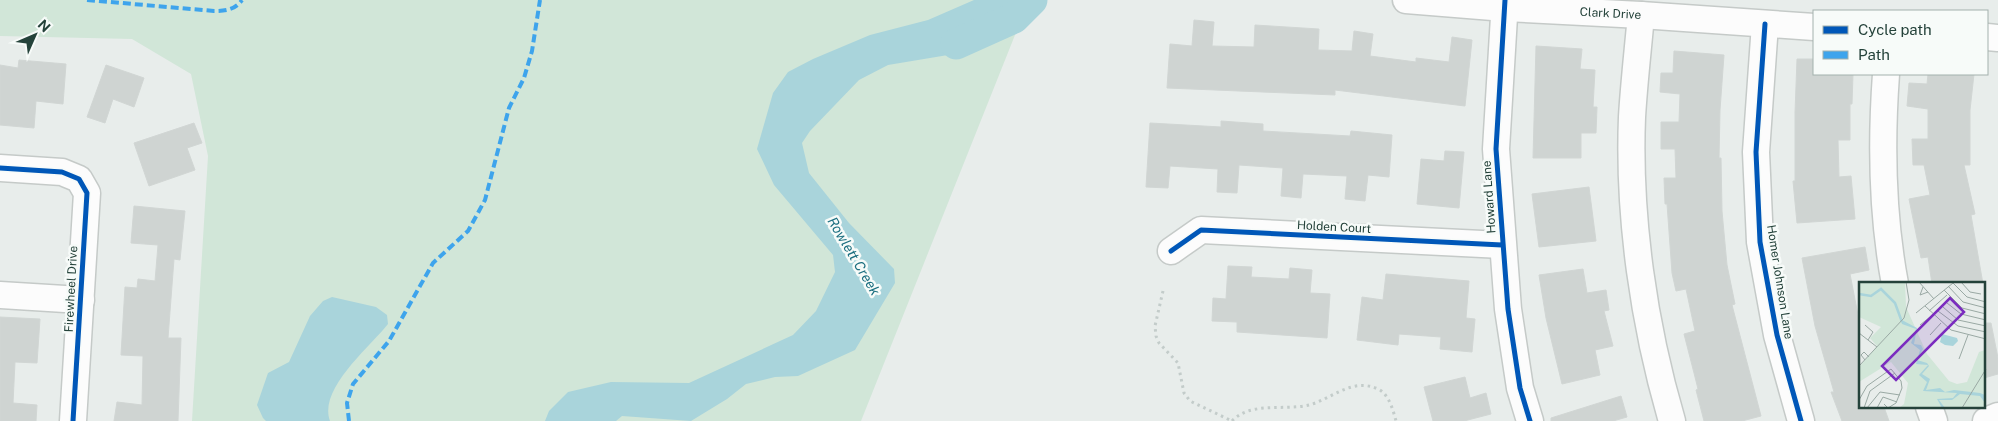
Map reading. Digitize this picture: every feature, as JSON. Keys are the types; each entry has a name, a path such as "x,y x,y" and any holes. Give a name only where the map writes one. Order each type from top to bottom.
{"street":[{"name":"Clark Drive","path":"1406,0 1505,4 1813,27"},
{"name":"Howard Lane","path":"1505,4 1496,148 1508,309 1520,388 1530,421"},
{"path":"1641,15 1632,116 1632,167 1636,226 1651,334 1672,421"},
{"name":"Homer Johnson Lane","path":"1765,24 1756,152 1760,242 1777,335 1801,421"},
{"path":"1886,75 1884,183 1889,252 1895,282"},
{"name":"Firewheel Drive","path":"0,168 62,172 79,179 87,193 73,421"},
{"name":"Holden Court","path":"1171,251 1201,230 1502,245"},
{"path":"0,295 81,300"},
{"path":"1929,408 1934,421"},
{"path":"1986,421 1998,416"}],"path":[{"path":"1163,290 1155,326 1156,336 1159,343 1178,363 1184,393 1190,401 1232,421 1240,414 1247,412 1309,405 1352,386 1367,386 1380,389 1391,403 1396,421"}],"green space":[{"path":"0,0 1029,0 861,421 192,421 208,156 191,74 132,39 0,36"}],"water":[{"path":"974,0 1039,0 948,55 888,65 859,80 810,131 802,143 809,173 849,223 894,269 895,283 855,350 798,376 775,377 746,384 727,399 691,421 622,416 616,421 545,421 549,411 568,392 611,382 689,383 793,335 816,311 835,272 833,255 774,185 757,149 773,93 788,72 813,59 870,35 928,20"},
{"path":"332,297 376,307 387,315 388,324 338,382 331,396 328,409 330,421 266,421 257,405 268,373 289,362 310,316 323,301"}],"building":[{"path":"1194,20 1214,22 1212,46 1254,47 1255,25 1319,29 1318,50 1352,51 1354,31 1373,34 1370,56 1416,62 1416,58 1449,62 1452,37 1472,40 1465,106 1335,90 1335,95 1167,88 1170,44 1192,46"},
{"path":"1536,46 1582,49 1580,69 1595,70 1593,107 1597,107 1596,133 1581,133 1581,158 1533,158"},
{"path":"1674,51 1724,55 1719,158 1721,158 1722,211 1727,265 1735,304 1732,305 1761,416 1742,421 1704,421 1684,334 1695,331 1686,289 1676,291 1672,273 1664,178 1676,178 1675,149 1661,149 1661,122 1679,122 1680,94 1660,92 1661,73 1673,73"},
{"path":"1797,59 1813,59 1813,75 1853,75 1852,104 1850,104 1850,140 1838,140 1839,177 1851,176 1855,219 1797,223 1793,181 1795,181"},
{"path":"19,60 66,64 63,104 36,101 34,128 0,125 0,65 18,68"},
{"path":"106,65 144,78 134,107 113,99 105,123 87,117"},
{"path":"1928,75 1974,75 1970,110 1970,165 1964,165 1975,214 1971,215 1983,282 1932,282 1928,257 1921,258 1909,199 1930,195 1924,165 1913,165 1912,139 1928,139 1928,109 1907,106 1909,83 1927,84"},
{"path":"1221,121 1263,124 1263,131 1350,136 1351,131 1392,135 1389,177 1368,175 1365,201 1345,199 1347,176 1303,174 1301,198 1281,196 1283,168 1239,165 1237,193 1217,192 1218,169 1170,166 1168,188 1146,187 1150,123 1221,127"},
{"path":"194,123 202,143 187,148 195,170 149,186 134,143"},
{"path":"1445,151 1464,152 1459,208 1417,204 1421,159 1444,161"},
{"path":"1589,187 1596,241 1539,247 1532,194"},
{"path":"134,206 185,211 180,260 174,259 168,338 181,338 178,421 114,421 117,402 142,405 143,356 121,355 125,287 137,288 138,279 155,281 158,245 131,243"},
{"path":"1865,247 1869,270 1850,274 1859,314 1859,408 1884,408 1889,421 1842,421 1831,392 1834,392 1815,326 1802,258"},
{"path":"1228,266 1252,267 1251,277 1289,279 1290,268 1312,270 1310,293 1330,294 1327,338 1237,332 1237,322 1212,321 1213,298 1226,299"},
{"path":"1583,269 1587,293 1606,290 1609,310 1604,311 1613,346 1595,350 1600,375 1562,384 1546,318 1539,275"},
{"path":"1386,274 1469,281 1466,318 1475,319 1472,352 1440,349 1441,337 1399,334 1398,345 1357,340 1362,297 1383,300"},
{"path":"0,317 40,319 37,363 15,362 13,403 37,405 36,421 0,421"},
{"path":"1986,323 1991,323 1998,358 1998,374 1986,377"},
{"path":"1465,377 1470,398 1486,393 1491,414 1464,421 1433,421 1424,387"},
{"path":"1621,396 1627,417 1613,421 1551,421 1551,418"}],"waterway":[{"name":"Rowlett Creek","path":"956,44 1014,18 1032,0"}],"marked path":[{"path":"87,0 214,11 230,9 242,0"},
{"path":"349,421 347,403 353,384 389,341 433,263 468,231 485,200 509,108 524,78 532,51 540,0"}],"cycle path":[{"path":"1505,0 1496,149 1508,309 1520,388 1530,421"},
{"path":"1765,24 1756,152 1760,242 1777,335 1801,421"},
{"path":"0,168 62,172 79,179 87,193 73,421"},
{"path":"1171,251 1201,230 1502,245"}]}
